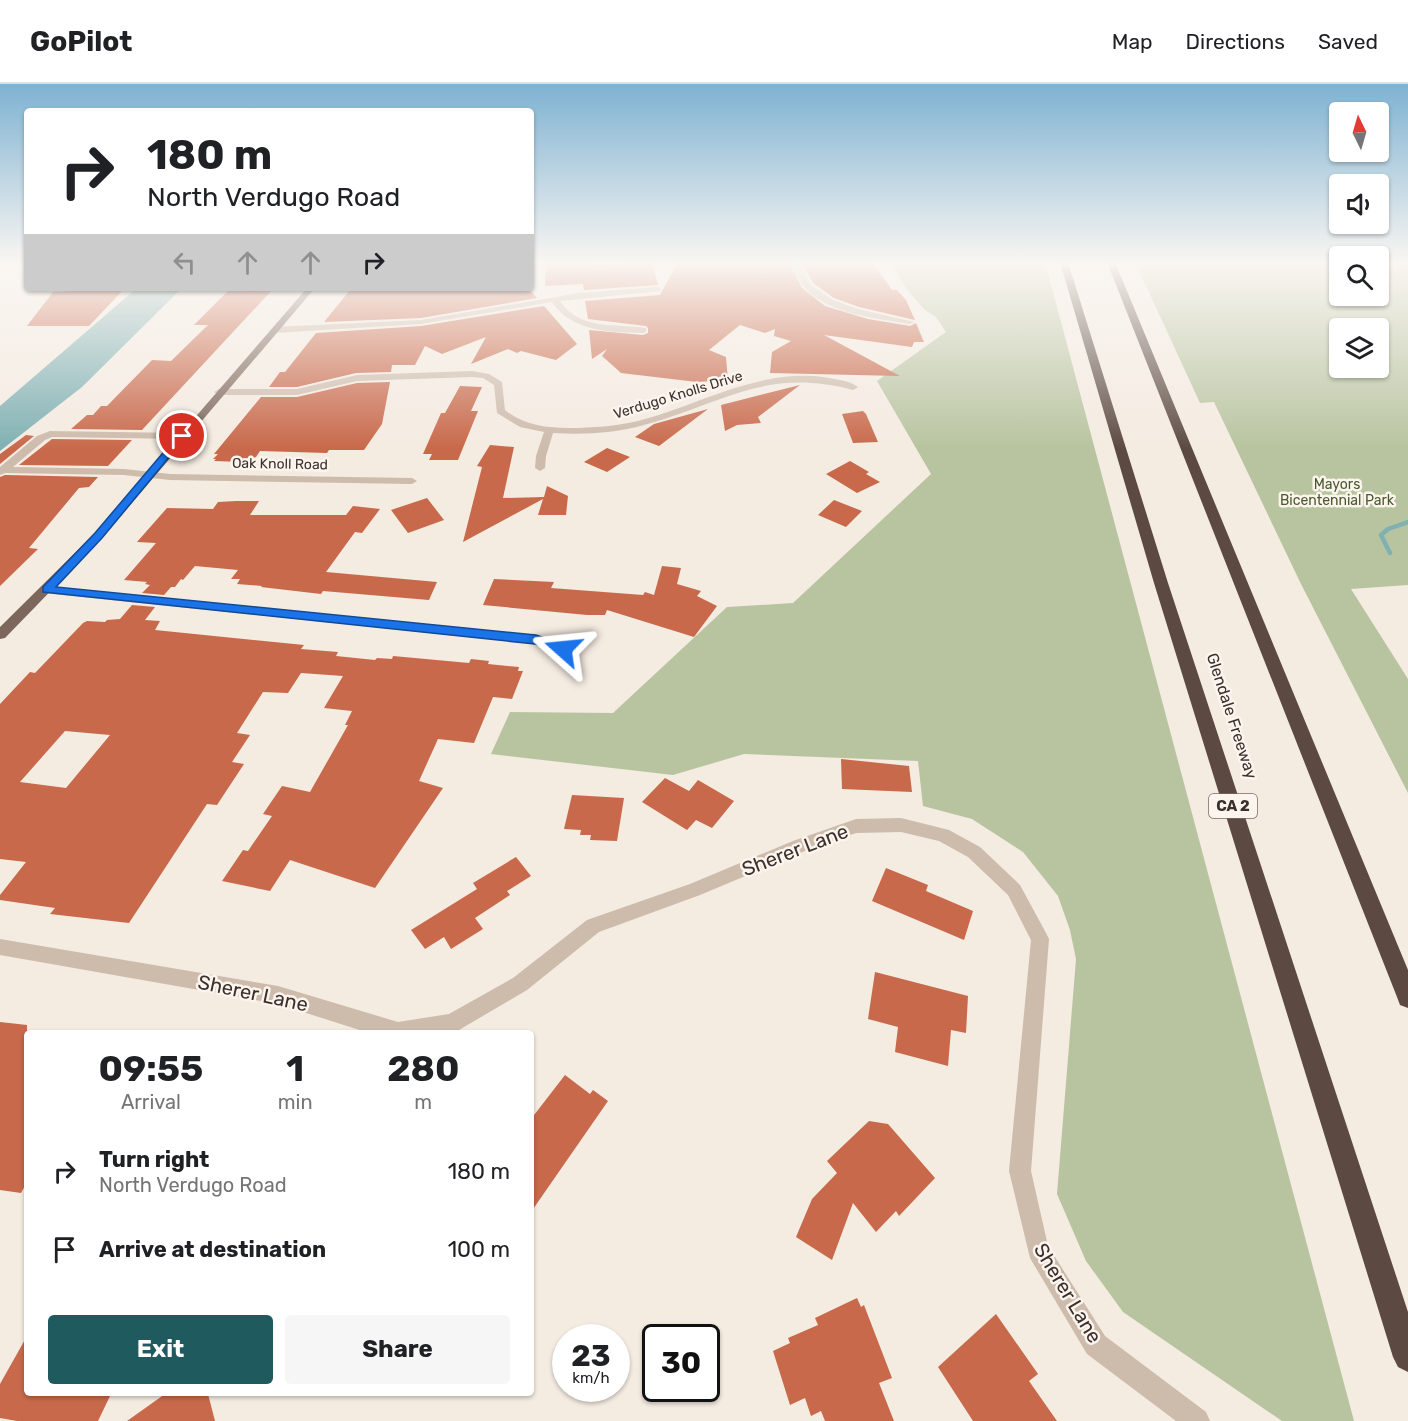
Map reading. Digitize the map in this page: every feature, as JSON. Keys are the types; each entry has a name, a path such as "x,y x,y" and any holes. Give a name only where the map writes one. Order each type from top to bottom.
{"highway":[{"name":"Glendale Freeway","path":"1083,324 1161,583 1407,1353"},
{"path":"1136,324 1408,997"}],"main road":[{"path":"0,635 99,536 148,475 278,324"}],"street":[{"path":"273,330 377,324"},
{"path":"591,324 619,330 642,330"},
{"name":"Verdugo Knolls Drive","path":"219,392 297,392 357,378 472,374 486,376 499,384 498,404 500,411 507,417 522,424 549,431 591,431 632,425 720,395 788,379 815,377 838,381 853,387"},
{"path":"540,468 541,456 549,431"},
{"path":"1,471 40,438 50,434 182,436"},
{"name":"Oak Knoll Road","path":"1,471 124,472 170,477 412,481"},
{"path":"47,590 536,640 563,649"},
{"name":"Sherer Lane","path":"410,1030 452,1023 520,984 593,926 694,890 808,843 856,826 901,825 942,835 974,852 1014,890 1040,939 1020,1171 1038,1250 1096,1345 1197,1421"},
{"name":"Sherer Lane","path":"0,947 278,994 392,1030"}],"green space":[{"path":"941,324 1062,324 1354,1421 1282,1421 1123,1312 1086,1261 1057,1194 1076,959 1070,930 1058,896 1023,852 972,819 923,806 918,761 744,754 673,775 491,754 510,712 613,713 727,607 793,603 931,474 877,381 946,332"},
{"name":"Mayors Bicentennial Park","path":"1164,324 1329,324 1329,378 1389,378 1389,324 1408,324 1408,585 1351,589 1408,679 1408,793 1301,584 1214,402 1200,403"}],"water":[{"path":"95,324 145,324 82,387 0,451 0,406"}],"building":[{"path":"28,324 91,324 89,326 27,326"},
{"path":"240,324 142,430 71,429 87,415 93,415 101,406 107,406 152,360 171,361 208,325 194,325"},
{"path":"560,324 577,344 556,360 521,351 517,353 508,349 471,364 486,337 442,354 425,346 415,365 392,365 391,372 356,373 297,387 269,387 280,372 285,372 316,333 421,326"},
{"path":"633,324 917,324 924,342 914,342 912,347 824,335 900,376 770,373 772,352 791,341 774,336 775,329 765,333 740,325 709,350 726,357 728,380 697,382 621,373 602,356 607,349 592,359 589,330 643,335 648,333 646,326"},
{"path":"390,382 382,424 364,450 329,450 327,453 260,451 256,457 241,462 214,461 216,459 213,459 218,454 214,454 261,397 297,397 357,383"},
{"path":"800,385 758,417 761,423 737,425 725,431 721,405"},
{"path":"460,386 482,387 471,411 478,411 458,460 429,460 432,454 423,454 441,413 445,413"},
{"path":"708,409 659,446 635,437 654,424"},
{"path":"863,411 878,442 853,443 842,414"},
{"path":"26,435 34,436 0,464 0,454"},
{"path":"52,439 132,440 108,466 19,465"},
{"path":"490,445 514,447 503,498 544,497 547,486 568,496 566,515 538,515 543,499 463,542 482,467 477,466"},
{"path":"607,448 630,457 607,472 584,462"},
{"path":"850,461 869,472 866,474 880,482 857,493 826,474"},
{"path":"5,475 98,477 89,487 79,488 29,548 38,549 0,586 0,477"},
{"path":"427,498 444,520 408,533 391,510"},
{"path":"834,500 862,511 846,527 818,515"},
{"path":"259,501 250,515 346,515 353,506 380,509 362,533 355,532 326,572 437,582 429,600 323,591 321,594 237,584 240,579 231,579 238,570 195,566 183,580 181,579 164,595 142,593 150,585 145,584 147,582 124,580 156,543 137,542 167,508 213,509 218,502"},
{"path":"662,566 681,568 677,584 701,591 697,596 717,606 694,637 607,610 605,615 587,615 483,605 494,579 554,582 551,588 643,595 645,592 654,595"},
{"path":"132,605 155,607 145,620 160,621 155,630 304,645 301,649 338,652 336,656 375,660 377,658 392,659 393,656 469,663 471,659 489,661 488,664 519,667 518,671 523,671 512,699 493,697 474,743 438,739 419,781 443,788 375,888 290,860 270,891 222,881 243,850 248,851 272,816 263,814 282,786 310,792 348,725 345,725 352,711 324,708 343,676 301,673 288,693 263,692 237,733 250,735 232,762 244,764 217,805 207,804 129,923 50,914 55,908 0,900 0,895 26,862 0,859 0,704 30,672 35,673 83,623 120,619","holes":["65,731 110,735 66,788 20,782"]},
{"path":"841,759 909,766 912,792 842,789"},
{"path":"665,778 689,791 698,780 734,801 712,828 696,820 687,830 642,802"},
{"path":"572,795 624,798 617,841 590,840 591,835 580,835 581,830 564,829"},
{"path":"516,857 531,876 507,891 510,895 475,918 483,929 451,949 444,937 425,949 411,930 477,889 473,883"},
{"path":"886,868 928,885 926,891 973,911 964,940 872,901"},
{"path":"875,972 968,996 966,1033 951,1030 948,1066 895,1052 898,1027 868,1019"},
{"path":"0,1022 27,1025 27,1030 24,1030 24,1188 21,1193 0,1190"},
{"path":"565,1075 590,1094 593,1090 608,1101 534,1208 534,1115"},
{"path":"869,1121 888,1124 935,1178 899,1216 896,1211 876,1232 853,1203 832,1260 796,1237 812,1199 837,1173 827,1161"},
{"path":"857,1298 861,1307 864,1305 892,1378 879,1383 894,1421 825,1421 821,1411 811,1416 805,1398 790,1405 773,1351 790,1343 788,1338 818,1325 815,1318"},
{"path":"996,1314 1038,1374 1029,1381 1057,1421 973,1421 938,1367"},
{"path":"24,1341 24,1396 110,1396 98,1421 17,1421 0,1418 0,1384"},
{"path":"162,1396 209,1396 215,1421 127,1421"}],"waterway":[{"path":"1390,553 1381,535 1388,529 1408,522"}],"route":[{"path":"182,436 99,536 47,590 536,640 563,649"}]}
